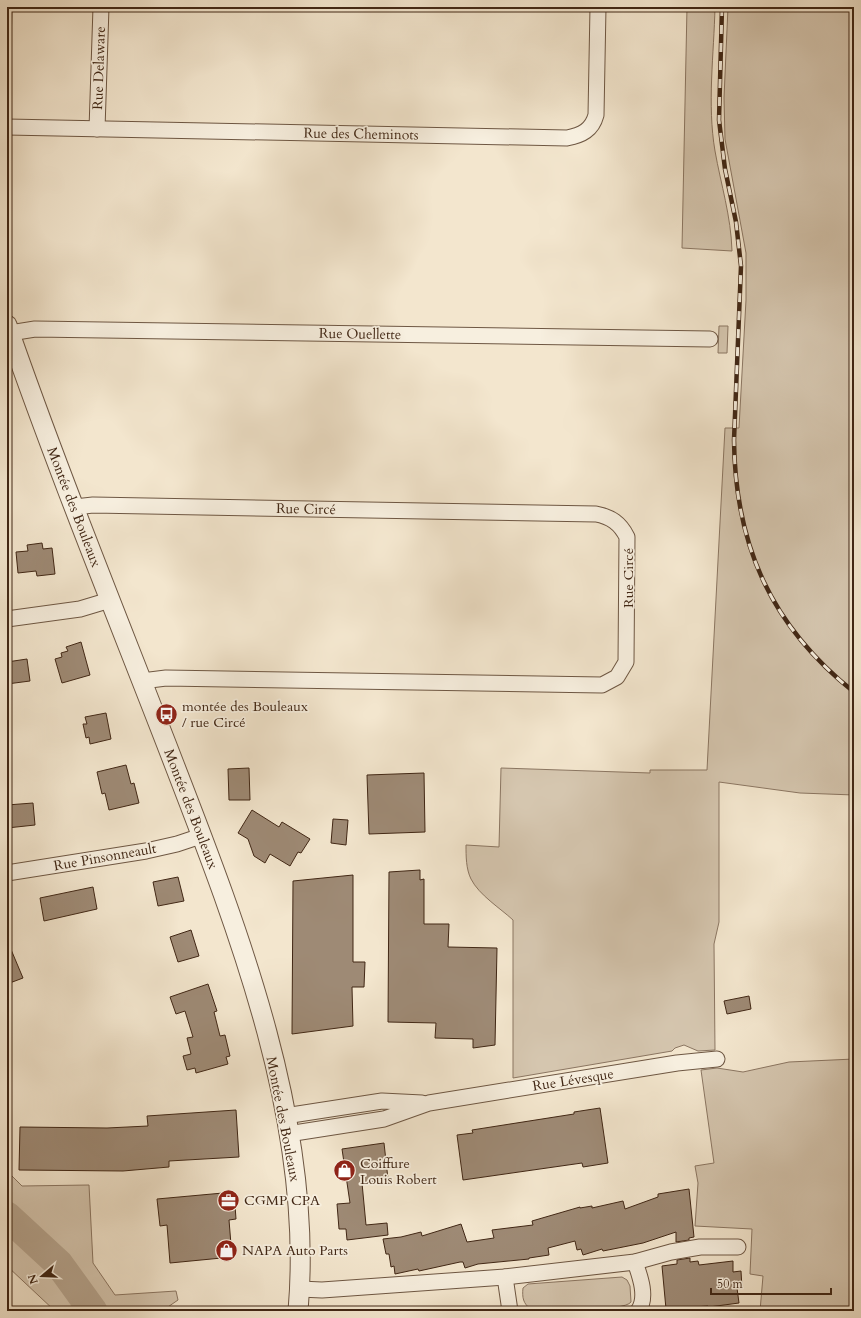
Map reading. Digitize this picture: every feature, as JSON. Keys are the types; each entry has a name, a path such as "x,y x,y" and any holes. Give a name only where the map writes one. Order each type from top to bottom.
{"street":[{"name":"Rue Delaware","path":"97,129 101,7"},
{"name":"Rue des Cheminots","path":"7,127 551,137 576,136 584,133 591,127 596,115 598,7"},
{"name":"Rue Ouellette","path":"8,329 710,338"},
{"name":"Montée des Bouleaux","path":"8,329 74,507 201,836 248,968 268,1039 286,1125 299,1211 300,1289 298,1311"},
{"name":"Rue Circé","path":"74,507 102,505 596,514 612,518 619,523 627,537 626,662 617,677 602,685 166,678 142,681"},
{"path":"7,619 80,609 110,600"},
{"name":"Rue Pinsonneault","path":"7,873 146,851 178,844 201,836"},
{"name":"Rue Lévesque","path":"286,1125 382,1101 429,1103 677,1063 717,1059"},
{"path":"300,1289 322,1290 505,1277 635,1262 686,1249 714,1246 738,1247"},
{"path":"635,1262 642,1286 643,1300 638,1311"},
{"path":"505,1277 510,1311"}],"shaded area":[{"path":"7,7 12,7 9,118 7,118"},
{"path":"687,7 715,7 711,115 715,151 728,213 732,251 682,248"},
{"path":"728,7 854,7 854,795 800,793 719,782 719,922 714,944 715,1050 698,1051 684,1045 675,1048 672,1051 513,1078 513,920 484,896 475,885 468,871 466,854 466,845 499,847 501,768 650,773 650,770 707,770 725,428 739,428 746,300 746,253 725,139 724,98"},
{"path":"719,326 728,326 727,353 718,353"},
{"path":"854,1059 854,1311 760,1311 763,1276 750,1274 752,1229 695,1226 698,1183 695,1166 714,1163 701,1070 717,1068 743,1072 789,1062"},
{"path":"7,1161 10,1174 22,1186 89,1185 93,1263 115,1295 176,1291 178,1300 162,1311 55,1311 7,1266"},
{"path":"622,1277 627,1280 630,1286 631,1302 625,1305 584,1310 531,1309 526,1305 523,1297 523,1288 528,1284"}],"building":[{"path":"42,543 43,549 52,548 55,574 37,576 36,571 18,573 16,552 28,551 27,545"},
{"path":"81,642 90,675 62,683 55,659 62,657 61,653 68,651 66,647"},
{"path":"27,659 30,681 7,684 7,662"},
{"path":"106,713 111,739 90,744 89,737 86,738 83,724 87,724 85,717"},
{"path":"126,765 131,784 134,783 139,803 109,810 105,793 102,794 97,772"},
{"path":"249,768 250,800 229,800 228,769"},
{"path":"424,773 425,832 369,834 367,775"},
{"path":"33,803 35,825 7,828 7,805"},
{"path":"252,810 279,827 282,822 310,839 301,853 298,852 290,866 270,854 265,863 254,856 248,839 238,833"},
{"path":"333,819 348,820 346,845 331,843"},
{"path":"420,870 420,880 424,879 424,924 449,924 448,947 497,948 495,1045 473,1048 473,1039 435,1038 436,1023 388,1022 389,872"},
{"path":"353,875 353,962 365,962 364,987 352,987 353,1026 292,1034 293,881"},
{"path":"178,877 184,901 158,906 153,882"},
{"path":"93,887 97,909 44,921 40,898"},
{"path":"191,930 199,956 178,962 170,937"},
{"path":"7,940 23,978 7,984"},
{"path":"208,984 217,1011 214,1012 220,1036 225,1035 230,1056 226,1057 228,1064 196,1073 195,1068 187,1070 183,1056 191,1054 187,1038 193,1037 185,1011 176,1014 170,997"},
{"path":"749,996 751,1009 727,1014 724,1001"},
{"path":"600,1108 608,1163 583,1167 582,1163 463,1180 457,1135 473,1133 472,1130 574,1114 574,1112"},
{"path":"236,1110 239,1157 169,1161 169,1167 123,1171 19,1170 20,1127 107,1128 148,1126 147,1116"},
{"path":"384,1143 388,1179 362,1183 366,1225 387,1223 388,1235 347,1240 346,1229 339,1229 337,1204 350,1203 342,1149"},
{"path":"689,1189 694,1237 689,1238 689,1240 676,1242 676,1232 643,1243 603,1251 602,1249 583,1255 581,1249 577,1250 575,1241 548,1248 549,1255 529,1259 478,1264 465,1268 463,1262 460,1262 419,1271 418,1269 395,1274 394,1266 391,1267 389,1254 386,1254 383,1239 401,1237 421,1232 422,1236 461,1224 467,1242 494,1238 492,1230 533,1225 532,1221 580,1207 592,1206 592,1208 623,1201 625,1209 658,1197 658,1194"},
{"path":"234,1192 236,1219 229,1220 232,1257 170,1263 167,1225 160,1226 157,1199"},
{"path":"690,1258 690,1262 698,1261 699,1265 733,1261 733,1272 741,1271 742,1288 737,1288 739,1303 709,1307 666,1309 662,1266 677,1264 677,1260"}],"waterway":[{"path":"7,1216 59,1264 93,1311"}],"railway":[{"path":"722,7 719,120 725,169 736,222 741,266 734,440 736,478 742,514 751,548 763,581 780,611 800,640 825,667 854,692"}],"place":[{"name":"montée des Bouleaux / rue Circé","path":"166,714"},
{"name":"Coiffure Louis Robert","path":"345,1171"},
{"name":"CGMP CPA","path":"229,1200"},
{"name":"NAPA Auto Parts","path":"226,1250"}]}
